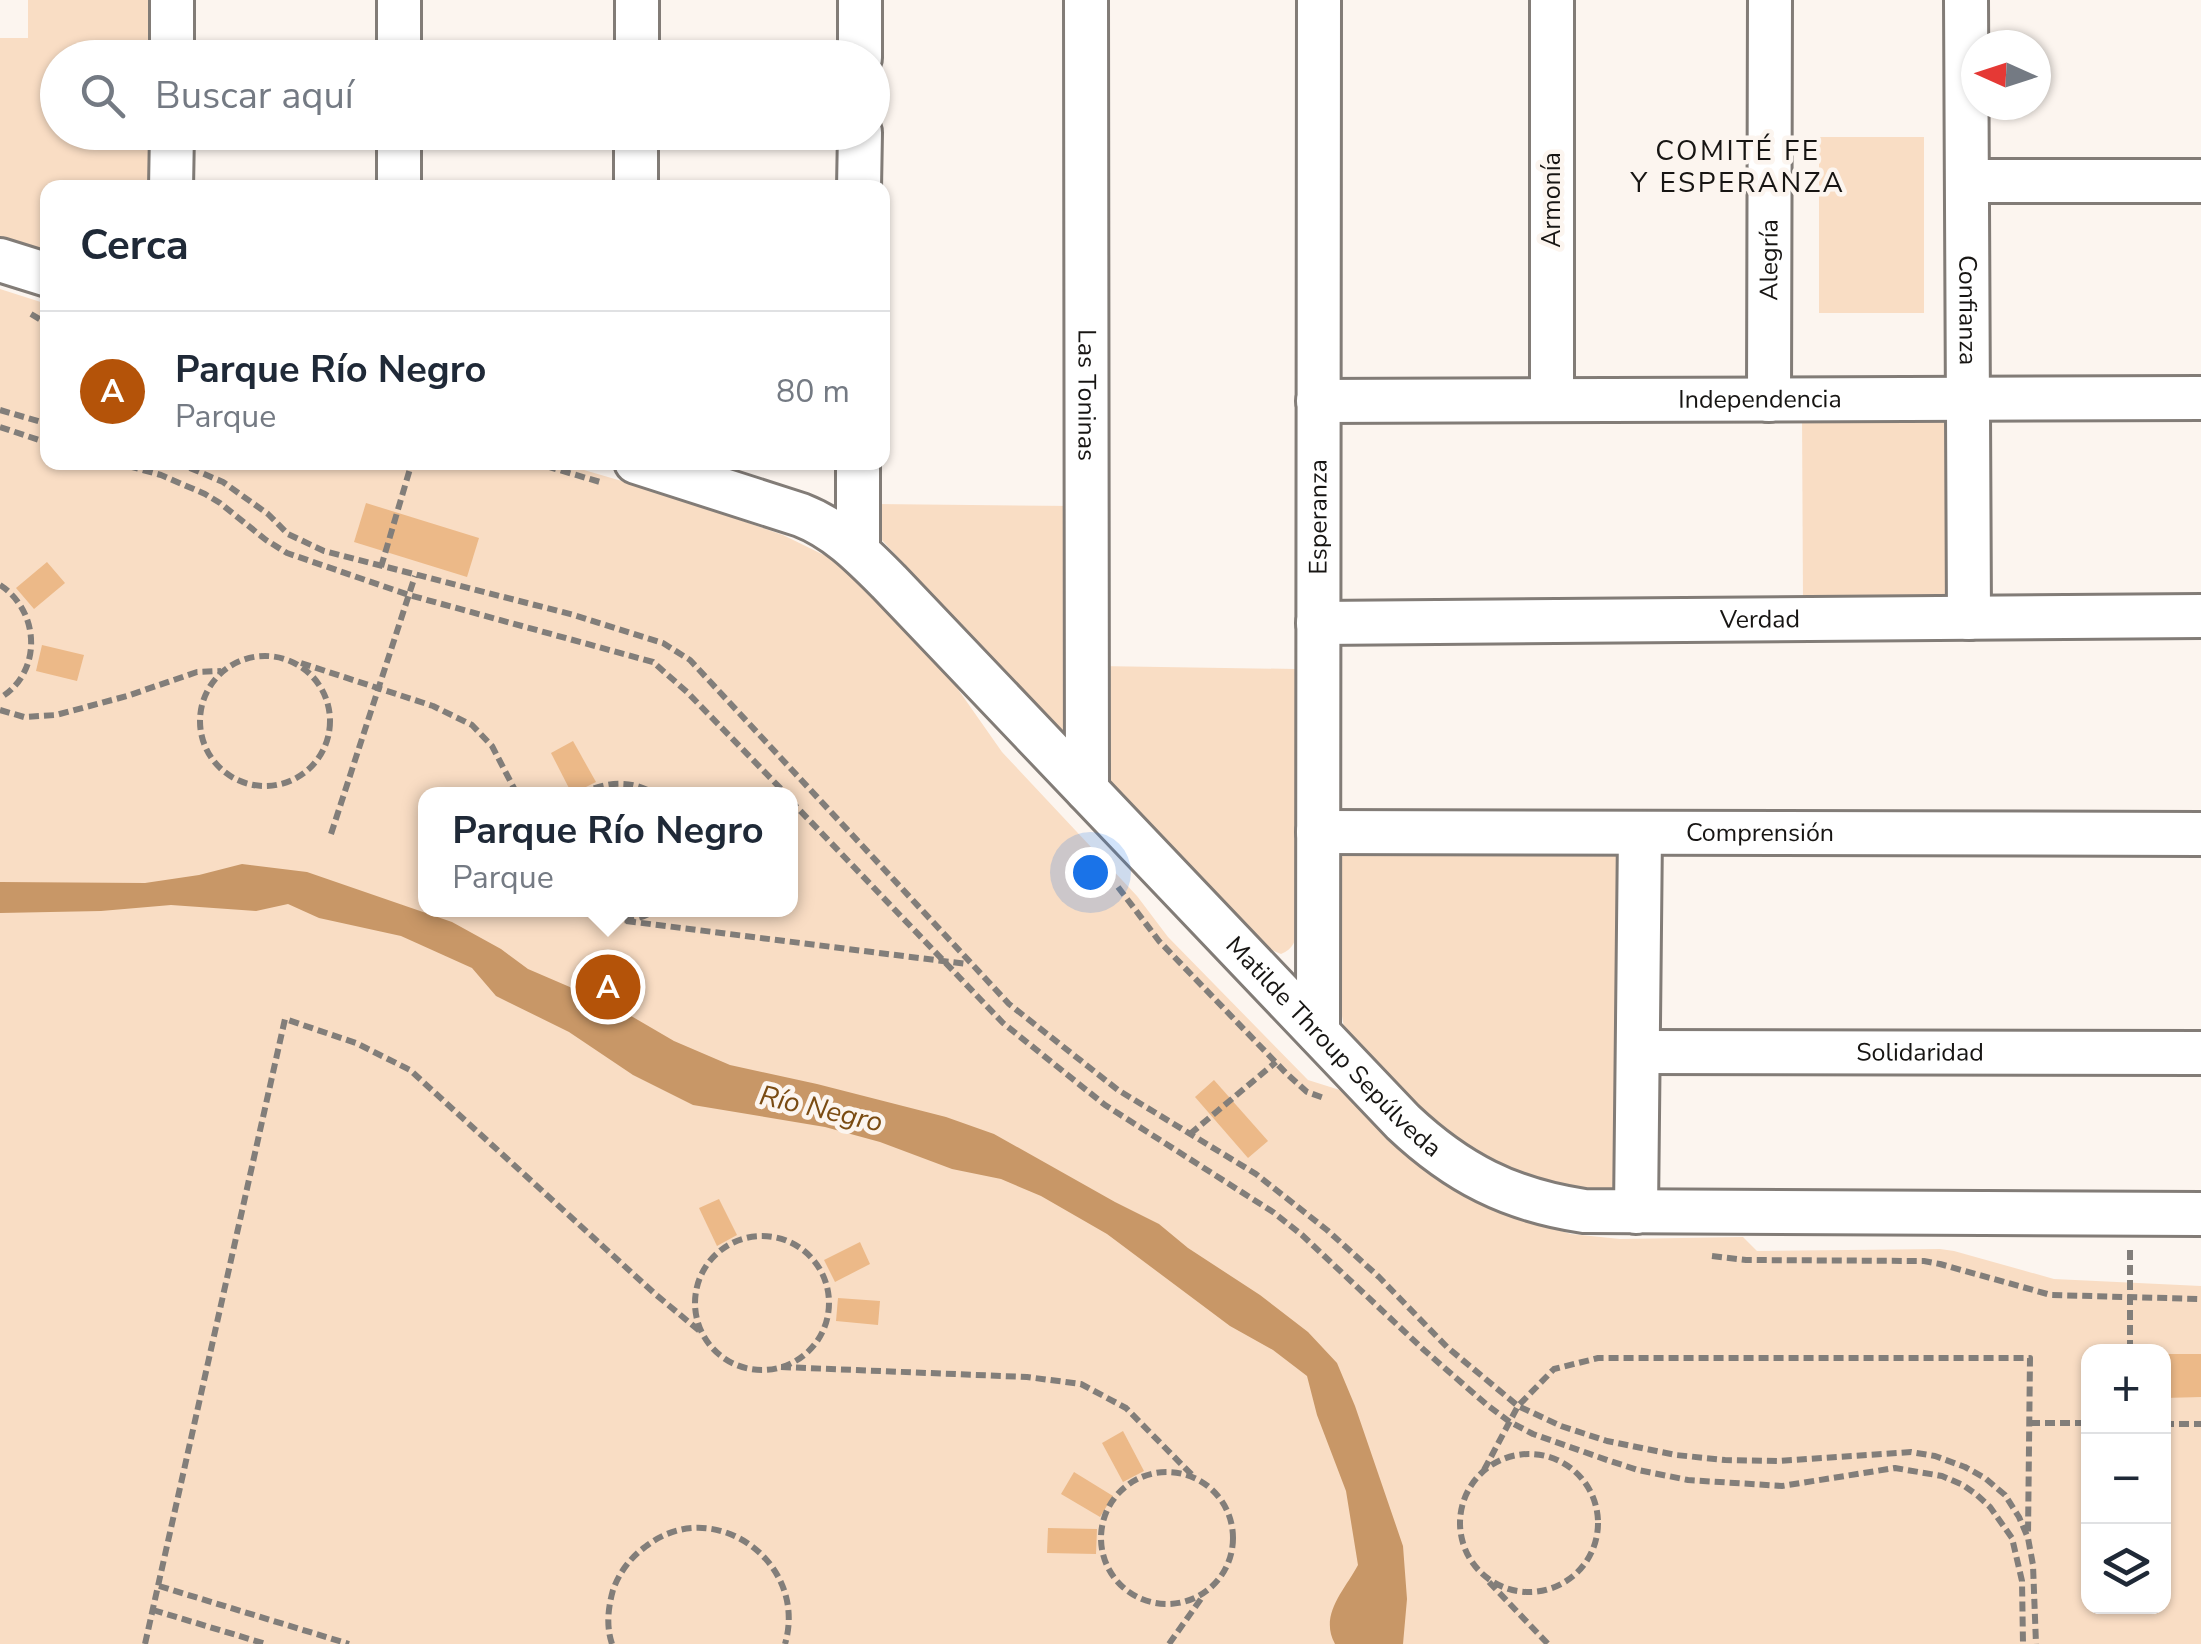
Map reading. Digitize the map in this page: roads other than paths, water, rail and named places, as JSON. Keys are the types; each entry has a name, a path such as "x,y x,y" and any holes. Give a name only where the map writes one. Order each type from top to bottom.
{"street":[{"path":"172,0 172,40"},
{"path":"398,0 399,40"},
{"path":"636,40 637,0"},
{"path":"860,0 860,40"},
{"name":"Las Toninas","path":"1086,0 1087,790"},
{"name":"Esperanza","path":"1318,1032 1319,0"},
{"name":"Armonía","path":"1552,0 1552,400"},
{"name":"Alegría","path":"1770,0 1770,400"},
{"name":"Confianza","path":"1966,0 1969,618"},
{"path":"172,150 172,180"},
{"path":"399,150 399,180"},
{"path":"636,150 636,180"},
{"path":"859,180 860,150"},
{"path":"1967,182 2201,182"},
{"path":"0,260 40,273"},
{"name":"Independencia","path":"1318,401 2201,398"},
{"name":"Matilde Throup Sepúlveda","path":"660,470 823,524 858,551 1424,1141 1482,1180 1518,1196 1584,1211 2201,1214"},
{"path":"858,470 858,551"},
{"name":"Verdad","path":"1318,623 2201,616"},
{"name":"Comprensión","path":"1318,832 2201,834"},
{"path":"1636,1212 1640,833"},
{"name":"Solidaridad","path":"1638,1052 2201,1053"}],"water":[{"name":"Río Negro","path":"242,864 307,872 418,910 418,917 452,922 528,969 614,1006 674,1041 730,1065 946,1117 994,1134 1159,1224 1308,1332 1337,1363 1403,1546 1407,1599 1403,1644 1335,1644 1331,1633 1335,1603 1358,1565 1346,1491 1317,1415 1307,1376 1273,1350 1230,1326 1107,1234 1041,1196 1001,1179 952,1169 880,1142 825,1127 693,1105 633,1075 569,1032 496,996 472,968 401,936 319,918 288,904 256,911 171,905 0,913 0,882 145,883"}],"place":[{"name":"Parque Río Negro","path":"608,987"}],"district":[{"name":"COMITÉ FE Y ESPERANZA","path":"1738,167"}]}
